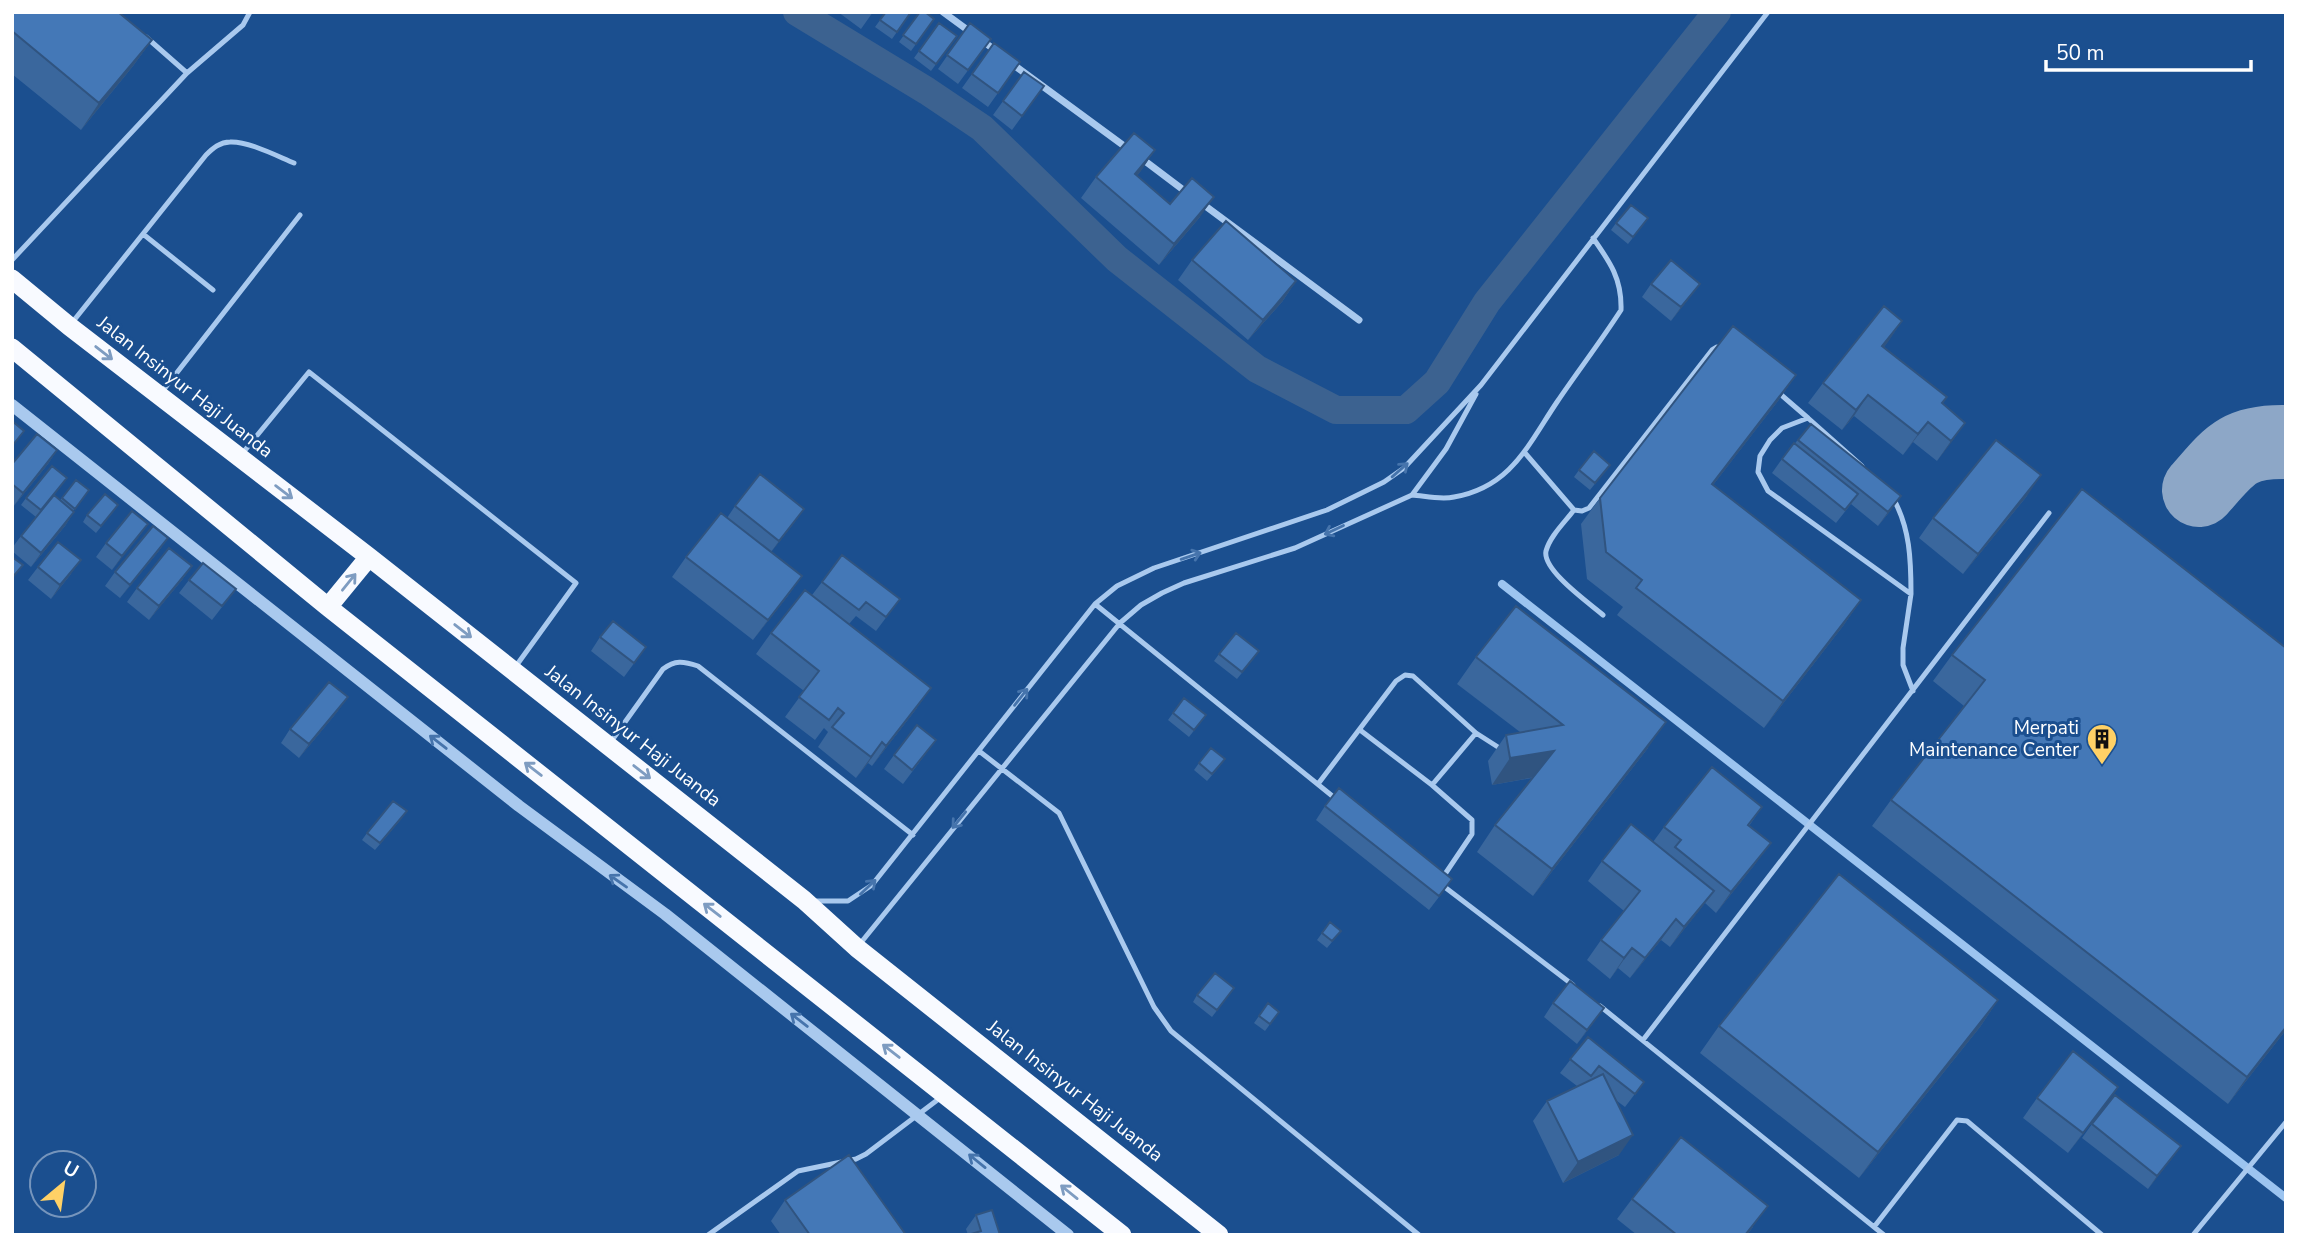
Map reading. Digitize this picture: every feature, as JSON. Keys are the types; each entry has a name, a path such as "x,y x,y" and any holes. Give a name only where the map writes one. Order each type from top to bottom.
{"highway":[{"name":"Jalan Insinyur Haji Juanda","path":"12,279 804,900 857,947 1219,1235"},
{"path":"12,348 328,607 1122,1235"},
{"path":"328,607 369,557"}],"street":[{"path":"943,12 1359,320"},
{"path":"12,405 519,806 665,914 1068,1235"}],"lane":[{"path":"12,260 187,72 243,25 250,12"},
{"path":"804,900 848,901 872,885 1095,604 1117,586 1154,568 1327,510 1384,482 1404,468 1481,385 1768,12"},
{"path":"137,29 187,72"},
{"path":"69,326 206,155 217,145 229,141 242,143 294,163"},
{"path":"159,395 300,215"},
{"path":"143,234 213,290"},
{"path":"857,947 1120,623 1141,605 1185,583 1295,548 1412,495 1452,498 1491,484 1507,473 1525,453 1622,310 1619,280 1593,238"},
{"path":"1525,453 1574,510 1589,508 1712,350 1717,347 1724,348 1733,355"},
{"path":"239,457 309,372 576,583 513,670"},
{"path":"1412,495 1446,449 1481,385"},
{"path":"1777,391 1868,471"},
{"path":"1808,418 1782,428 1760,456 1758,472 1768,491 1911,593"},
{"path":"1886,490 1895,500 1911,555 1911,593 1903,665 1913,691"},
{"path":"1574,510 1554,535 1545,557 1554,572 1603,615"},
{"path":"1643,1040 2049,513"},
{"path":"1095,604 1338,800"},
{"path":"608,745 663,669 671,663 684,661 698,666 913,835"},
{"path":"1318,784 1396,681 1405,675 1413,677 1476,733 1504,751"},
{"path":"1360,730 1432,785 1472,820 1472,834 1439,883"},
{"path":"1432,785 1476,733"},
{"path":"979,751 1059,813 1154,1007 1171,1031 1419,1235"},
{"path":"1429,874 1579,990"},
{"path":"1590,998 1884,1235"},
{"path":"708,1235 797,1171 856,1159 946,1094"},
{"path":"1874,1227 1957,1120 1967,1121 2102,1235"},
{"path":"2193,1235 2286,1122"}],"building":[{"path":"12,12 118,12 152,40 99,103 12,31"},
{"path":"886,12 911,12 897,32 880,20"},
{"path":"920,12 925,12 934,19 916,44 903,35"},
{"path":"939,23 957,36 936,64 919,51"},
{"path":"970,23 991,39 968,70 947,55"},
{"path":"994,43 1020,62 998,93 972,74"},
{"path":"1024,72 1044,86 1022,116 1003,101"},
{"path":"1134,133 1155,150 1135,174 1170,204 1192,178 1214,197 1174,244 1096,177"},
{"path":"1631,205 1648,218 1633,237 1616,223"},
{"path":"1226,221 1296,281 1263,320 1192,260"},
{"path":"1671,260 1700,284 1681,307 1651,284"},
{"path":"1884,306 1902,321 1882,346 1947,397 1942,403 1965,423 1951,441 1928,422 1918,434 1868,395 1856,410 1823,383"},
{"path":"1733,326 1796,375 1712,484 1861,600 1783,701 1636,588 1642,580 1606,552 1600,498"},
{"path":"12,421 24,431 12,446"},
{"path":"1811,424 1901,496 1888,512 1798,440"},
{"path":"37,434 57,450 23,493 12,484 12,464"},
{"path":"1996,440 2041,475 1978,554 1933,518"},
{"path":"1794,443 1858,494 1845,510 1782,459"},
{"path":"1594,451 1610,465 1595,483 1579,470"},
{"path":"52,466 67,478 41,510 26,498"},
{"path":"760,474 804,509 779,541 735,506"},
{"path":"76,480 89,490 75,509 62,498"},
{"name":"Merpati Maintenance Center","path":"2082,489 2286,648 2286,1027 2247,1077 1891,800 1985,680 1952,655"},
{"path":"105,494 118,505 101,526 87,515"},
{"path":"54,495 74,512 41,553 21,536"},
{"path":"132,511 148,524 122,556 106,543"},
{"path":"721,513 802,576 768,620 686,557"},
{"path":"153,526 168,538 130,585 115,572"},
{"path":"58,542 81,560 60,585 38,567"},
{"path":"169,548 192,566 159,606 137,588"},
{"path":"842,555 900,599 886,617 866,602 859,610 822,582"},
{"path":"12,557 23,565 12,578"},
{"path":"203,563 236,589 222,606 189,580"},
{"path":"805,590 931,688 886,746 882,742 871,757 832,727 844,713 838,708 829,720 799,697 819,671 771,633"},
{"path":"1516,606 1666,722 1552,869 1495,825 1554,751 1510,758 1506,735 1563,725 1476,657"},
{"path":"613,621 646,647 634,663 600,637"},
{"path":"1236,633 1259,651 1242,672 1219,654"},
{"path":"329,682 348,697 309,744 290,729"},
{"path":"1184,698 1206,715 1194,730 1173,713"},
{"path":"917,725 936,740 912,770 894,755"},
{"path":"1211,748 1225,759 1212,774 1199,763"},
{"path":"1712,767 1762,807 1748,825 1771,843 1731,892 1675,847 1681,840 1664,827"},
{"path":"1339,788 1452,879 1439,896 1325,806"},
{"path":"393,801 407,811 380,843 367,833"},
{"path":"1631,824 1714,891 1684,927 1676,919 1645,958 1632,948 1624,958 1601,940 1640,891 1602,861"},
{"path":"1839,874 1998,1000 1878,1152 1719,1026"},
{"path":"1330,922 1341,931 1332,941 1322,933"},
{"path":"1215,973 1234,988 1217,1010 1197,995"},
{"path":"1570,981 1604,1008 1587,1030 1553,1003"},
{"path":"1268,1003 1279,1012 1270,1024 1259,1016"},
{"path":"1588,1037 1644,1082 1635,1094 1599,1066 1591,1076 1570,1059"},
{"path":"2073,1051 2118,1087 2083,1133 2037,1098"},
{"path":"1603,1074 1633,1135 1578,1162 1547,1101"},
{"path":"2115,1095 2181,1146 2157,1176 2092,1124"},
{"path":"1681,1137 1768,1206 1745,1235 1677,1235 1632,1199"},
{"path":"849,1155 906,1235 810,1235 785,1200"},
{"path":"992,1210 1000,1235 968,1235 981,1231 976,1215"}],"waterway":[{"path":"797,12 927,91 982,128 1117,259 1257,369 1336,410 1406,410 1437,382 1487,302 1717,12"},
{"path":"1502,584 2286,1198"}],"taxiway":[{"path":"2199,490 2235,453 2256,444 2286,442"}],"place":[{"name":"Merpati Maintenance Center","path":"2102,766"}]}
